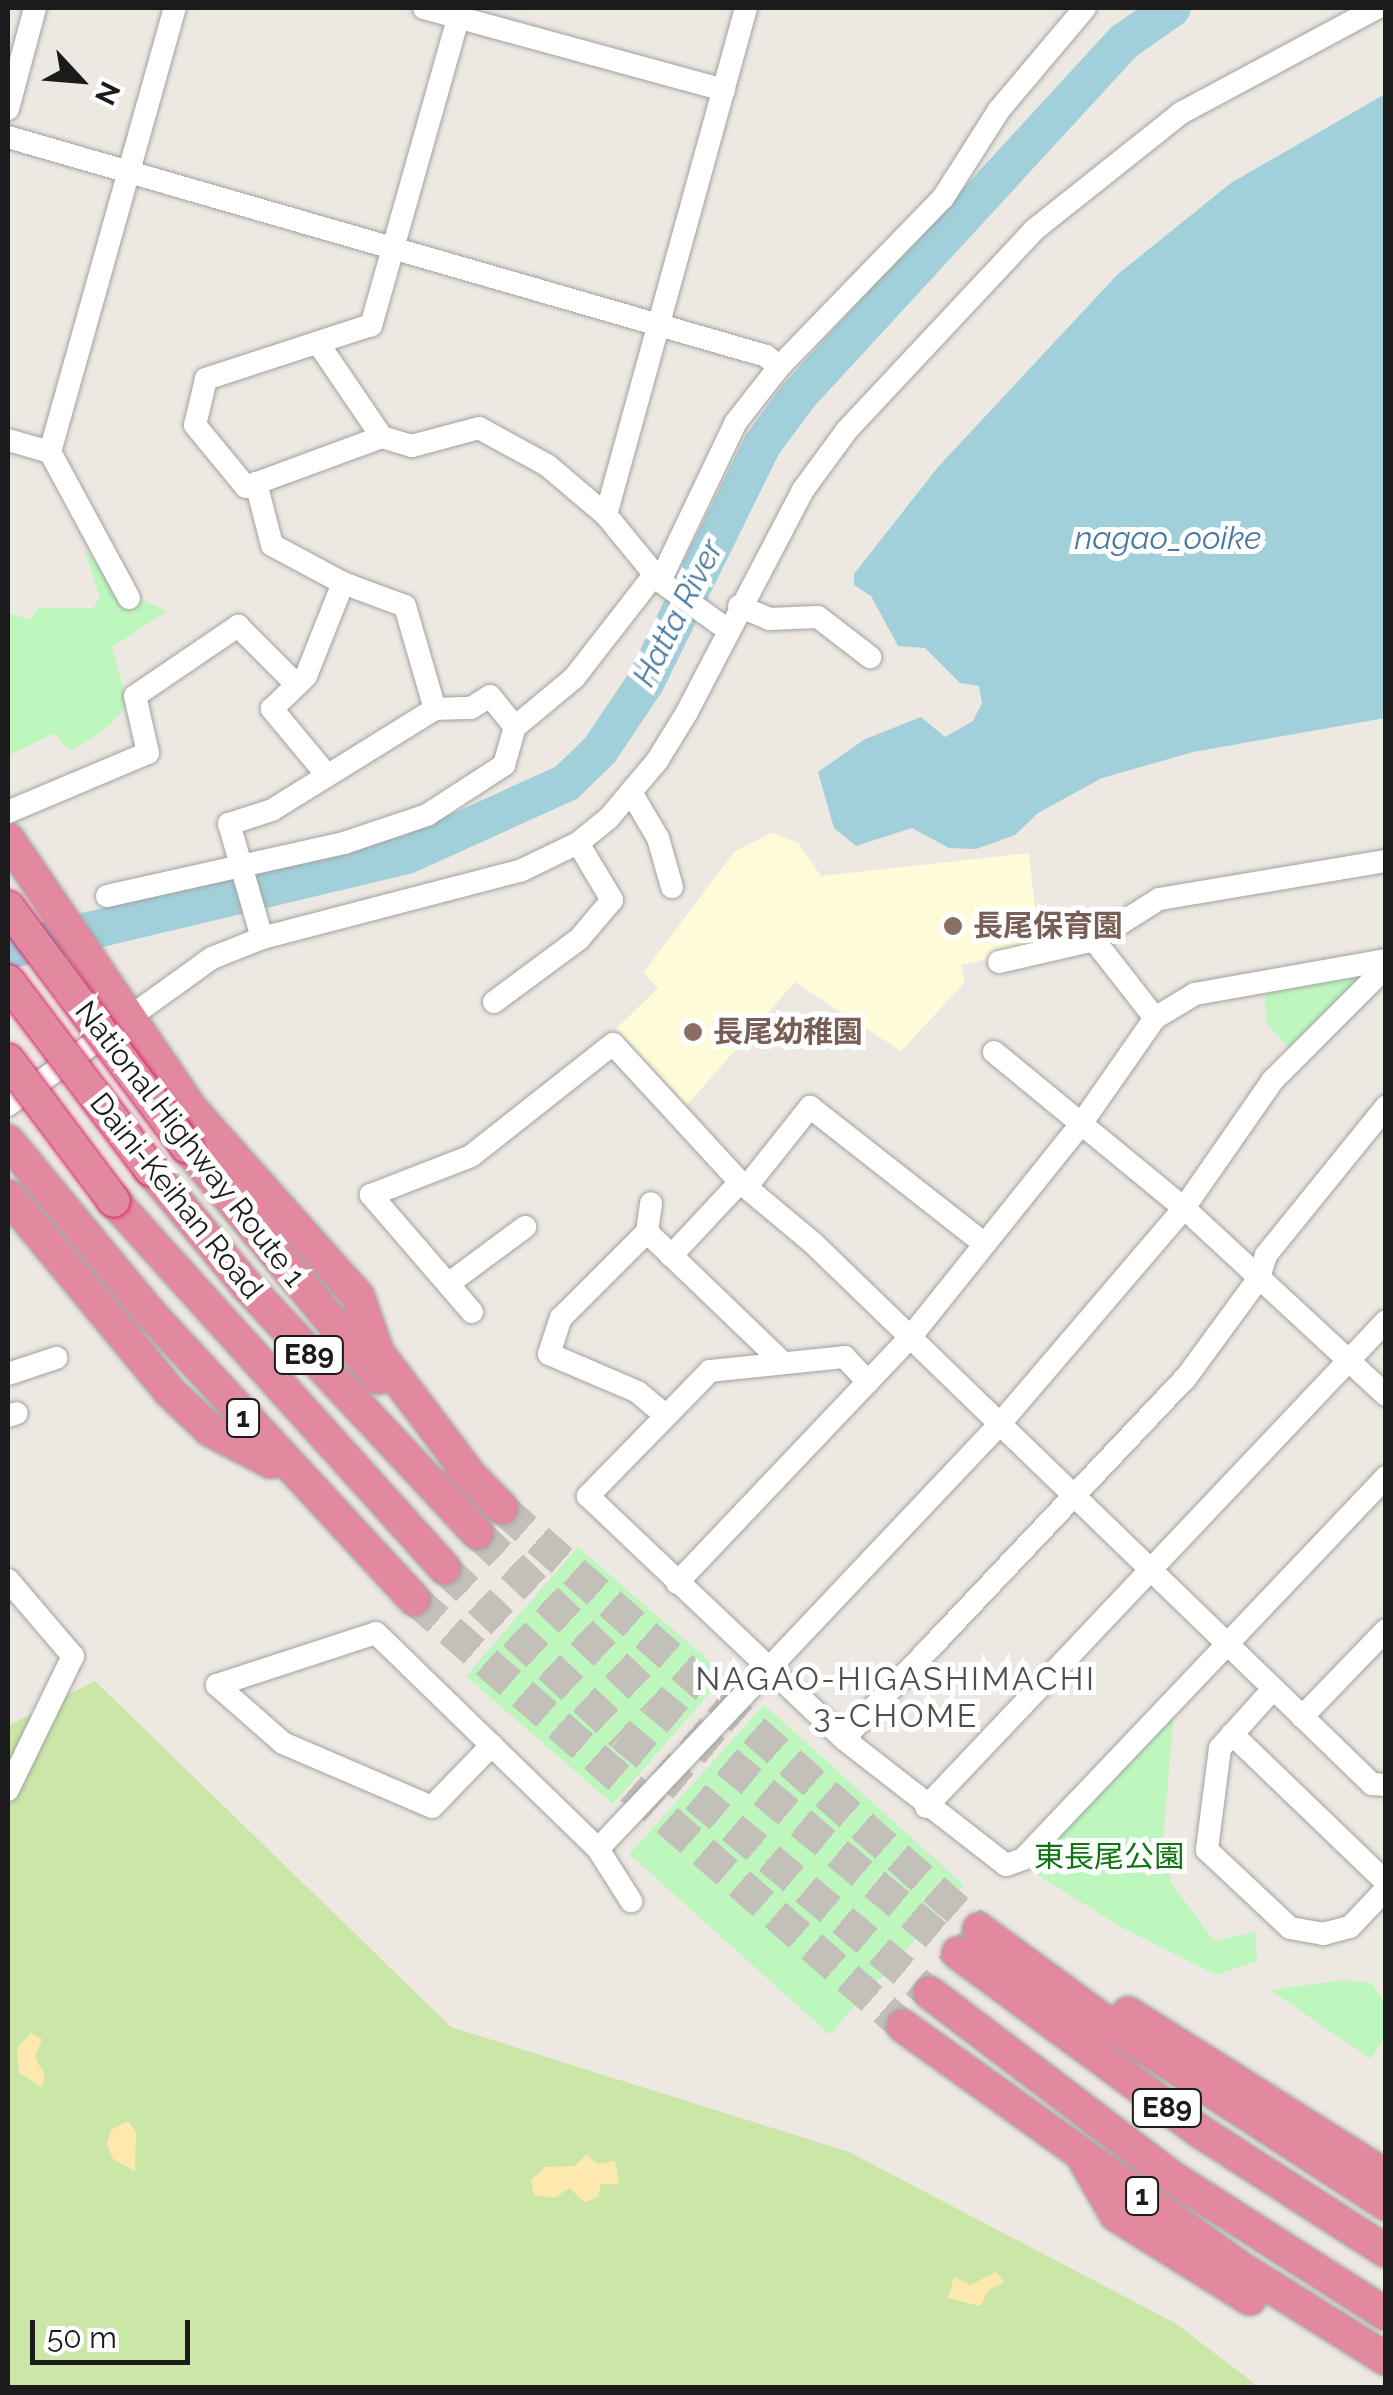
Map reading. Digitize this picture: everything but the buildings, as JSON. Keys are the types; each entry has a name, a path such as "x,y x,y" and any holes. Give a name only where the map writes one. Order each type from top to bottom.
{"highway":[{"path":"8,839 192,1110 358,1296 378,1353 473,1479"},
{"name":"National Highway Route 1","path":"8,907 186,1147 374,1374 502,1508"},
{"name":"Daini-Keihan Road","path":"8,981 150,1169 258,1299 477,1533"},
{"name":"Daini-Keihan Road","path":"8,1060 114,1201 444,1568"},
{"name":"1","path":"8,1140 81,1230 414,1599"},
{"path":"8,1196 194,1416 226,1440 254,1448 343,1524"},
{"path":"979,1942 1182,2042 1386,2176"},
{"path":"979,1942 1386,2204"},
{"name":"E89","path":"979,1942 1201,2132 1386,2251"},
{"name":"E89","path":"930,1993 1170,2176 1386,2314"},
{"name":"1","path":"903,2026 1241,2268 1386,2358"},
{"path":"1082,2154 1116,2214 1386,2384"}],"street":[{"path":"8,109 35,8"},
{"path":"130,598 50,452 175,8"},
{"path":"424,8 459,12 724,90"},
{"path":"606,515 746,8"},
{"path":"107,896 344,843 427,814 504,765 515,727 574,678 662,581 736,422 779,368 943,198 999,110 1085,8"},
{"path":"8,1105 128,1013 212,958 262,938 462,888 578,842 632,794 686,712 802,490 847,430 1034,230 1181,113 1378,8"},
{"path":"459,12 370,325 206,379 195,425 246,487 382,437 412,446 480,428 547,465 606,515 662,581 728,630"},
{"path":"8,137 660,324 766,356 779,368"},
{"path":"318,342 382,437"},
{"path":"9,445 50,452"},
{"path":"256,483 272,545 343,584 406,606 436,709"},
{"path":"326,774 272,709 297,685 343,584"},
{"path":"740,606 769,619 818,617 870,657"},
{"path":"8,812 148,753 134,696 238,626 297,685"},
{"path":"262,938 228,824 272,810 436,709 471,708 490,696 515,727"},
{"path":"632,794 658,838 672,887"},
{"path":"494,1002 579,938 612,900 578,842"},
{"path":"1000,962 1094,940 1159,900 1386,862"},
{"path":"1094,940 1155,1018"},
{"path":"677,1583 908,1340 1081,1124 1155,1018 1195,994 1386,964"},
{"path":"598,1849 998,1426 1184,1208 1273,1080 1386,964"},
{"path":"472,1312 371,1195 471,1156 613,1044 744,1184 1302,1717 1381,1780"},
{"path":"994,1052 1184,1208 1386,1394"},
{"path":"671,1256 744,1184 810,1107 985,1244"},
{"path":"844,1739 1070,1495 1185,1379 1259,1278 1266,1255 1386,1107"},
{"path":"650,1203 646,1232 561,1318 549,1354 638,1392 665,1416"},
{"path":"448,1284 516,1233 493,1220"},
{"path":"646,1232 782,1362"},
{"path":"926,1807 1386,1321"},
{"path":"868,1382 845,1357 710,1371 588,1496 844,1739 926,1807 1006,1865 1022,1858 1386,1477"},
{"path":"8,1374 56,1358"},
{"path":"8,1580 73,1656 8,1790"},
{"path":"1302,1717 1386,1630"},
{"path":"492,1746 432,1808 282,1743 218,1686 376,1633 598,1849 631,1901"},
{"path":"1273,1688 1220,1748 1207,1850 1290,1928 1323,1934 1350,1927 1386,1890"},
{"path":"1232,1734 1386,1882"}],"shaded area":[{"path":"772,833 798,843 821,876 1029,853 1039,947 961,965 965,982 901,1051 795,982 687,1105 616,1029 658,988 643,973 735,851"}],"green space":[{"path":"84,548 126,604 144,601 167,611 112,647 129,705 99,734 70,751 54,733 8,756 8,613 30,620 38,608 93,608 100,598"},
{"path":"1359,972 1365,979 1293,1051 1267,1025 1264,990"},
{"path":"578,1547 725,1675 613,1804 466,1676"},
{"path":"95,1681 451,2027 849,2152 1175,2323 1259,2387 8,2388 8,1726"},
{"path":"764,1705 964,1885 829,2034 630,1854"},
{"name":"東長尾公園","path":"1174,1713 1162,1851 1172,1884 1214,1941 1255,1932 1257,1961 1216,1975 1121,1927 1025,1867"},
{"path":"1343,1980 1371,1983 1385,2002 1385,2037 1371,2059 1270,1990"}],"sand":[{"path":"31,2033 42,2039 35,2057 45,2075 42,2087 19,2073 17,2048"},
{"path":"128,2121 136,2132 135,2171 113,2159 107,2144 111,2130"},
{"path":"586,2155 598,2164 615,2161 619,2184 601,2184 598,2197 585,2202 569,2188 555,2198 534,2195 531,2180 545,2167 574,2166"},
{"path":"996,2272 1004,2282 989,2290 980,2306 948,2298 954,2277 970,2285"}],"water":[{"name":"nagao_ooike","path":"1385,94 1385,718 1193,752 1102,778 1038,813 1015,835 976,849 949,848 912,828 856,846 834,828 818,772 865,739 921,717 945,737 973,721 982,703 979,686 960,683 925,648 898,646 871,596 854,585 854,574 938,467 1118,274 1231,183"}],"waterway":[{"name":"Hatta River","path":"8,950 407,855 566,783 600,750 645,683 762,445 799,395 1125,41 1172,8"}],"tunnel":[{"path":"502,1508 979,1929"},
{"path":"477,1533 653,1700 958,1953"},
{"path":"444,1568 622,1735 930,1993"},
{"path":"414,1599 903,2026"}],"place":[{"name":"長尾保育園","path":"953,926"},
{"name":"長尾幼稚園","path":"693,1032"}],"district":[{"name":"NAGAO-HIGASHIMACHI 3-CHOME","path":"896,1698"}]}
